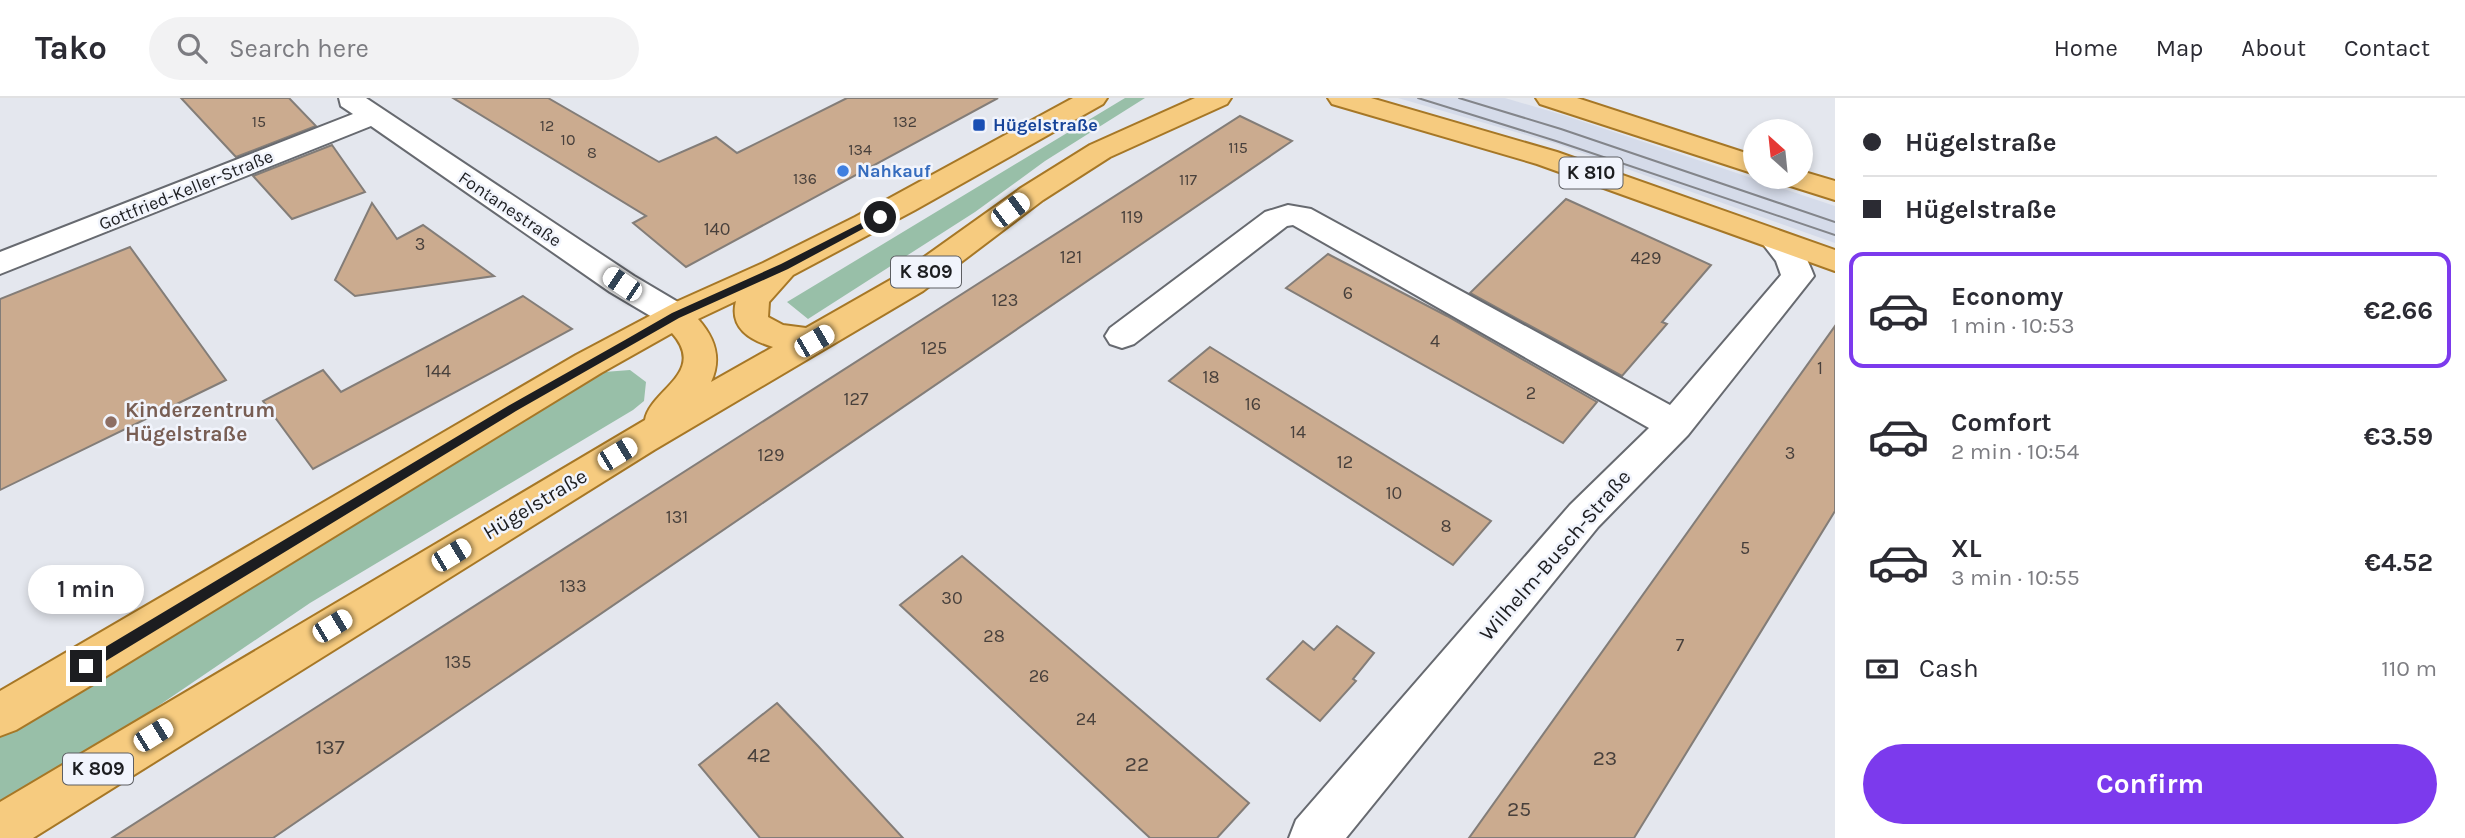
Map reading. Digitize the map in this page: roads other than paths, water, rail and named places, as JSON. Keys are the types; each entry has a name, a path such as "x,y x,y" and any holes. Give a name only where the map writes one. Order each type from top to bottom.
{"main road":[{"path":"0,715 151,628 512,409 676,316 784,267 904,205 1093,98"},
{"path":"1100,151 1165,98"},
{"name":"Hügelstraße","path":"0,830 641,440 911,283 1032,194 1100,151 1217,98"},
{"name":"K 810","path":"1342,98 1547,158 1835,261"},
{"path":"1550,98 1743,160"},
{"path":"1567,98 1598,112"},
{"path":"1813,184 1835,191"},
{"path":"784,267 753,295 749,313 762,331 794,340 814,341"},
{"path":"641,440 681,400 697,375 701,357 699,343 692,331 676,316"}],"street":[{"name":"Fontanestraße","path":"347,98 622,284 676,316"},
{"name":"Gottfried-Keller-Straße","path":"0,264 372,116"},
{"path":"1122,336 1276,219 1287,215 1300,216 1675,425"},
{"name":"Wilhelm-Busch-Straße","path":"1314,838 1584,516 1675,425 1798,276 1791,258 1775,239"}],"tram line":[{"path":"1418,98 1556,141 1835,235"},
{"path":"1459,98 1561,129 1835,222"}],"place":[{"name":"Hügelstraße","path":"979,125"},
{"name":"Nahkauf","path":"843,171"},
{"name":"Kinderzentrum Hügelstraße","path":"111,422"}]}
